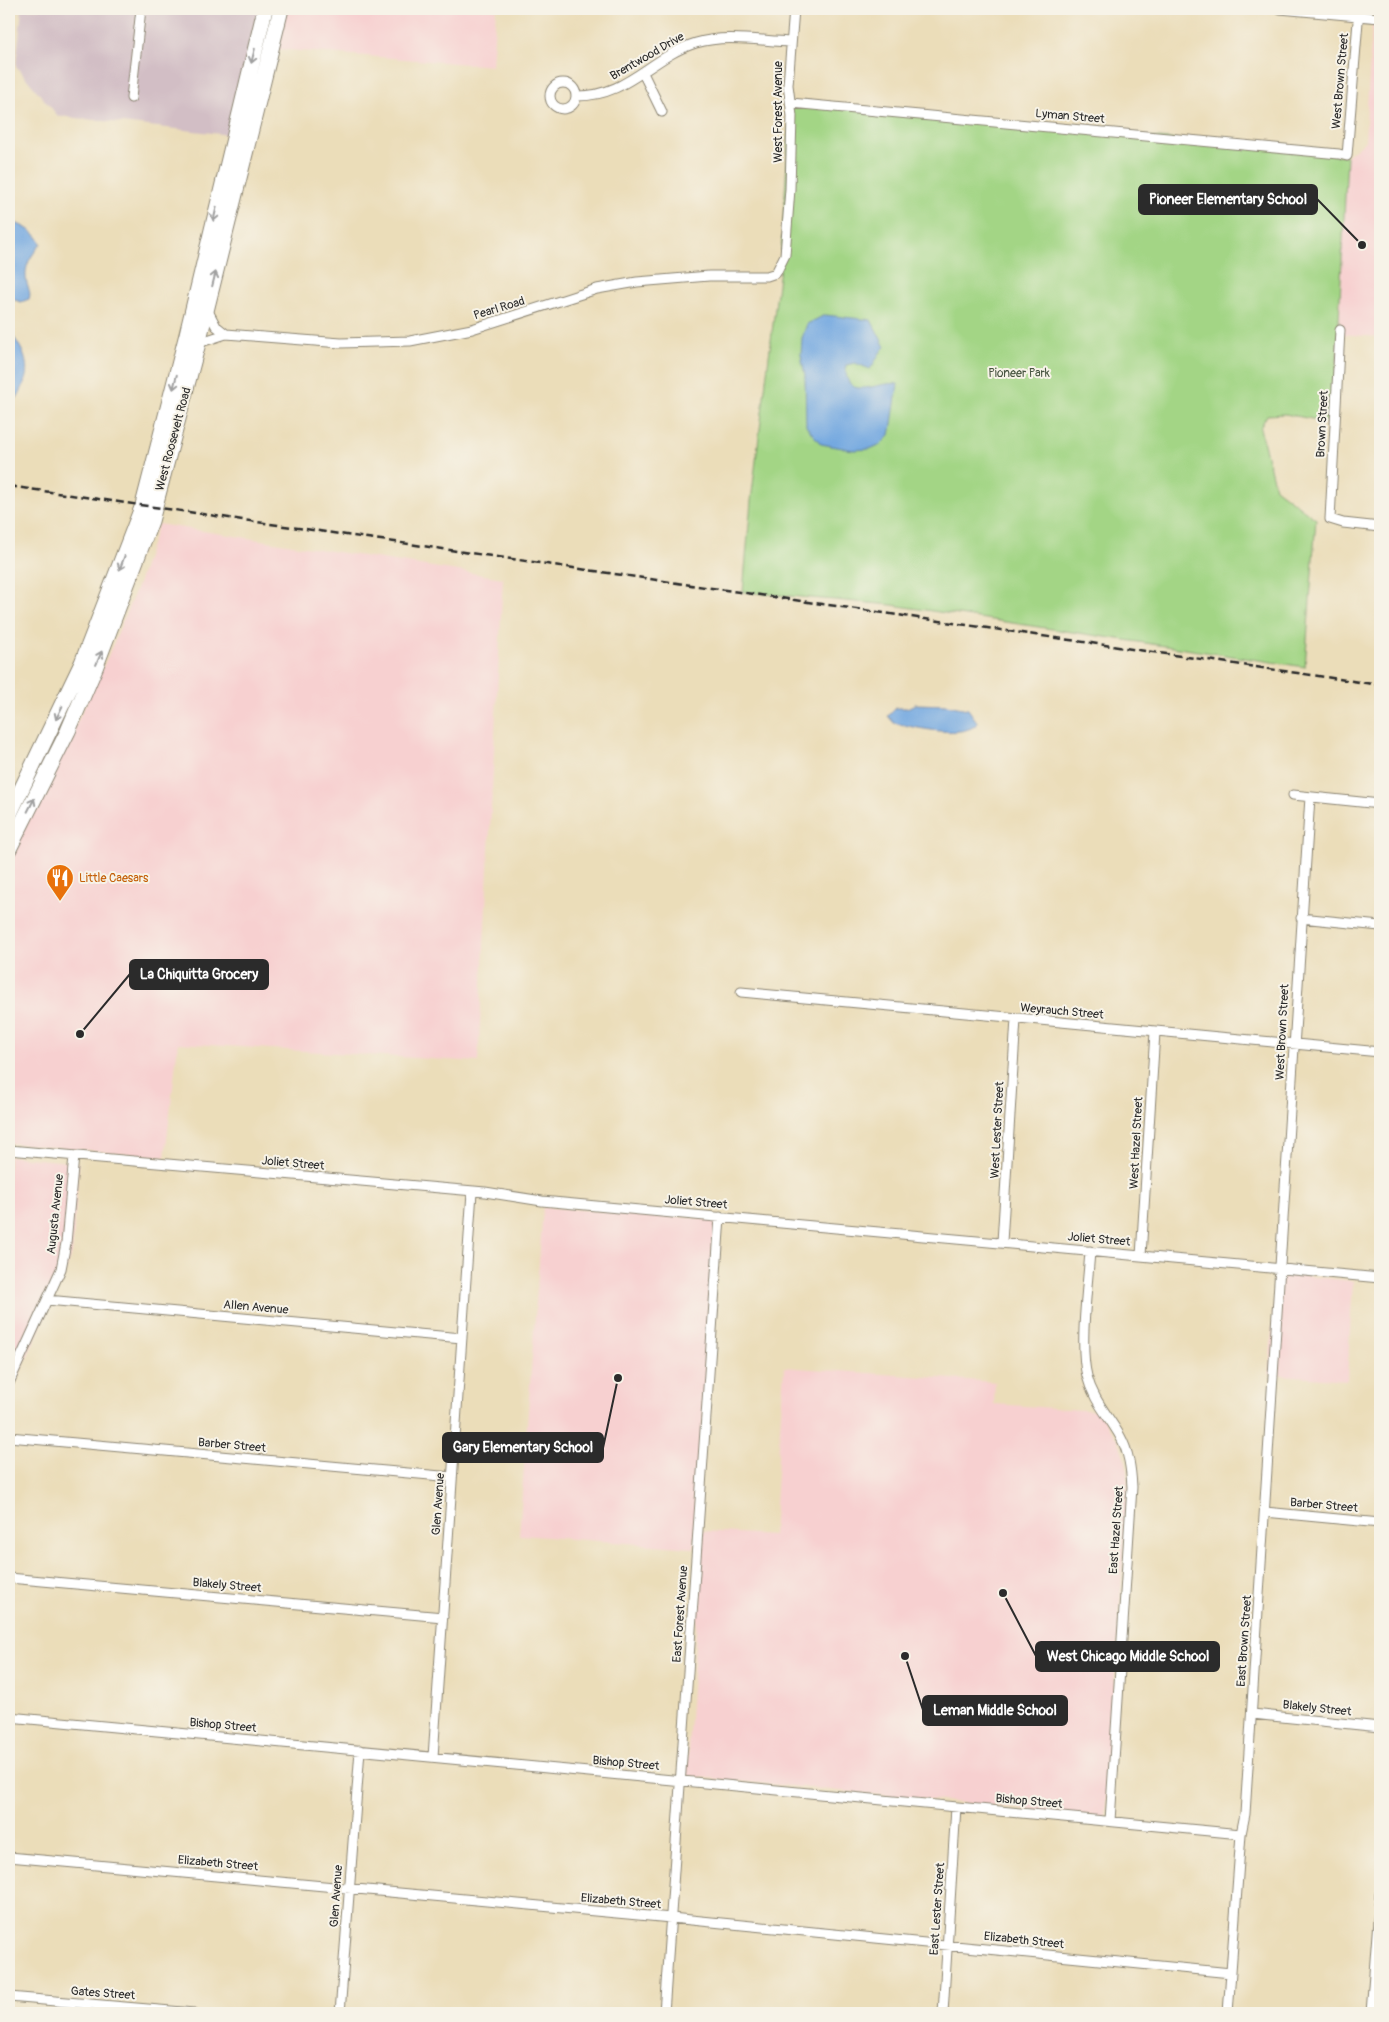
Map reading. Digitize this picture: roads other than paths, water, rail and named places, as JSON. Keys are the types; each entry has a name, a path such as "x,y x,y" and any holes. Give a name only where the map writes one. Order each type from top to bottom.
{"main road":[{"name":"West Roosevelt Road","path":"9,815 82,663 143,505 187,334 265,9"},
{"name":"West Roosevelt Road","path":"9,849 71,724 132,574 151,521 282,9"}],"street":[{"path":"131,98 141,9"},
{"name":"West Forest Avenue","path":"776,273 785,255 792,132 788,85 794,9"},
{"path":"1280,9 1359,12 1380,18"},
{"name":"West Brown Street","path":"1347,156 1359,12"},
{"name":"Brentwood Drive","path":"576,96 590,96 614,90 683,48 711,40 791,42"},
{"path":"643,73 662,112"},
{"name":"Lyman Street","path":"791,103 1347,156"},
{"name":"Pearl Road","path":"198,343 226,334 341,343 410,341 472,329 597,290 621,285 709,276 767,276 776,273"},
{"path":"207,308 216,326 226,334"},
{"name":"Brown Street","path":"1340,330 1330,519 1380,527"},
{"path":"1293,795 1380,804"},
{"name":"West Brown Street","path":"1280,1269 1310,797"},
{"path":"1302,918 1380,926"},
{"name":"Weyrauch Street","path":"740,992 1380,1052"},
{"name":"West Lester Street","path":"1002,1242 1016,1019"},
{"name":"West Hazel Street","path":"1141,1256 1155,1032"},
{"name":"Joliet Street","path":"9,1150 1380,1278"},
{"name":"Augusta Avenue","path":"9,1383 61,1269 65,1252 74,1156"},
{"name":"Glen Avenue","path":"433,1757 472,1192"},
{"name":"East Forest Avenue","path":"664,2013 720,1217"},
{"name":"East Hazel Street","path":"1090,1251 1084,1350 1087,1375 1099,1406 1121,1437 1127,1451 1132,1487 1110,1821"},
{"name":"East Brown Street","path":"1228,2013 1241,1834 1246,1814 1280,1269"},
{"name":"Allen Avenue","path":"48,1300 462,1338"},
{"name":"Barber Street","path":"9,1437 452,1477"},
{"name":"Barber Street","path":"1265,1512 1380,1523"},
{"name":"Blakely Street","path":"9,1578 443,1617"},
{"name":"Blakely Street","path":"1252,1714 1380,1727"},
{"name":"Bishop Street","path":"9,1717 1241,1834"},
{"name":"Glen Avenue","path":"340,2013 360,1750"},
{"name":"East Lester Street","path":"943,2013 956,1807"},
{"name":"Elizabeth Street","path":"9,1857 671,1918 1230,1973"},
{"path":"1371,2013 1380,1894"},
{"name":"Gates Street","path":"9,1997 194,2013"}],"water":[{"path":"9,221 23,226 32,232 41,244 31,257 27,267 26,278 30,293 29,299 21,302 9,298"},
{"path":"825,315 871,320 885,347 870,369 855,363 846,365 850,384 856,388 864,388 898,384 890,435 881,444 870,449 853,450 821,444 806,426 805,375 801,355 802,338 807,324"},
{"path":"9,331 22,351 27,370 22,389 9,409"},
{"path":"915,704 947,705 968,709 978,723 962,731 938,731 894,723 888,716 896,708 907,708"}],"railway":[{"path":"9,486 1380,685"}],"place":[{"name":"Pioneer Elementary School","path":"1362,245"},
{"name":"Little Caesars","path":"60,902"},
{"name":"La Chiquitta Grocery","path":"80,1034"},
{"name":"Gary Elementary School","path":"618,1378"},
{"name":"West Chicago Middle School","path":"1003,1593"},
{"name":"Leman Middle School","path":"905,1656"}],"park label":[{"name":"Pioneer Park","path":"1019,373"}]}
